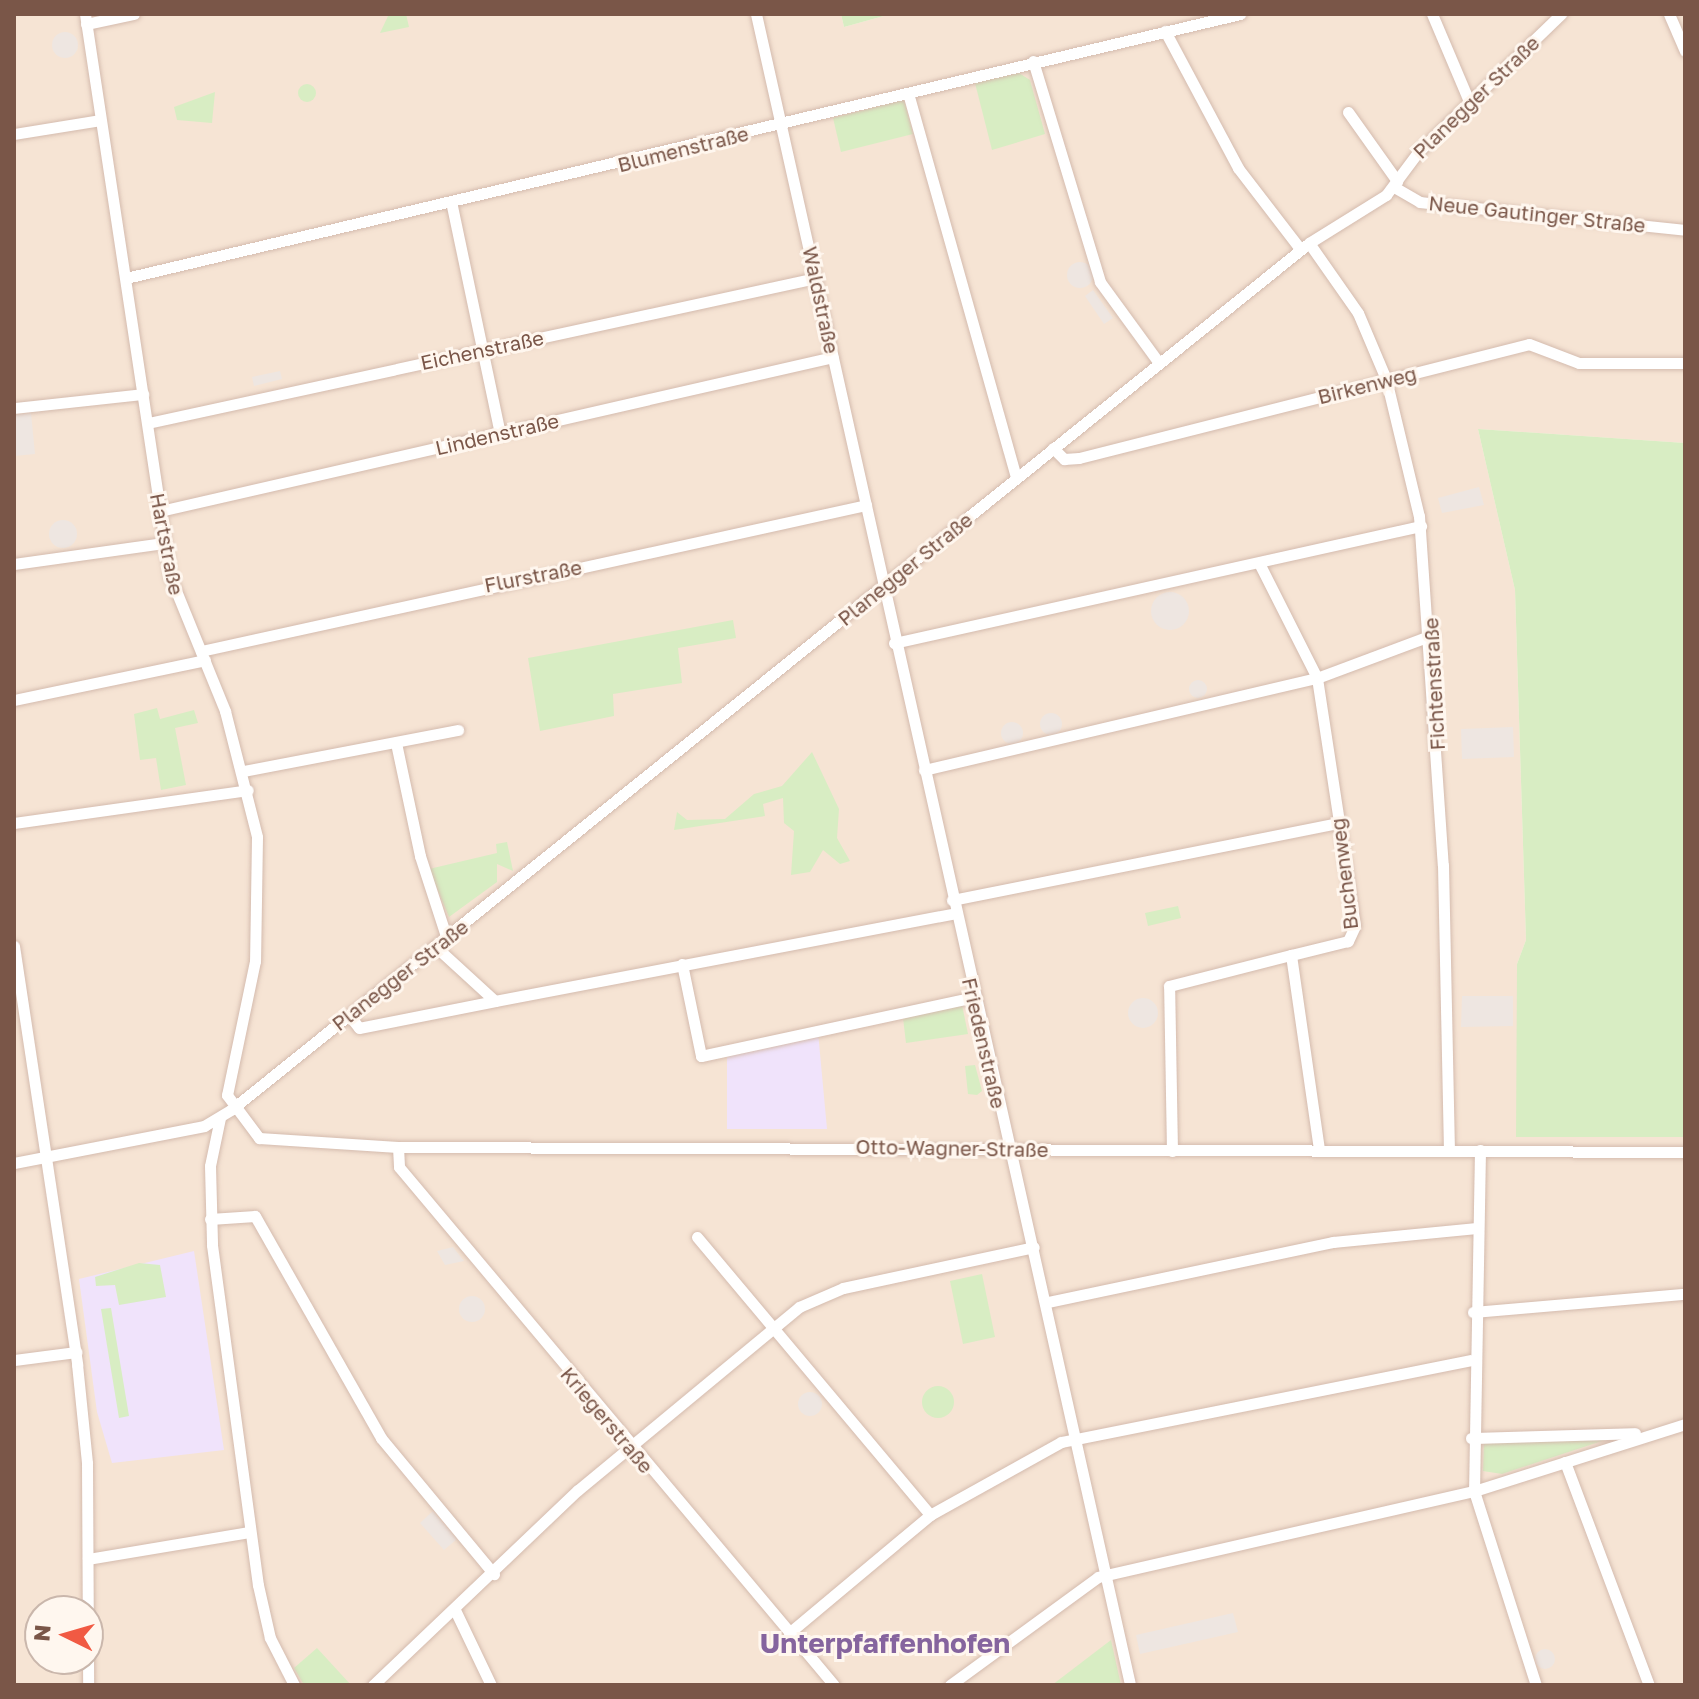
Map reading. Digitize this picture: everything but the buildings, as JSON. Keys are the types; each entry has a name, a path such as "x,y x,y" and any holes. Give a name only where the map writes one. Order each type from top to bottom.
{"street":[{"path":"85,19 134,14"},
{"name":"Waldstraße","path":"756,14 783,124 883,588"},
{"name":"Blumenstraße","path":"126,278 452,206 1033,61 1240,14"},
{"path":"1432,14 1471,106"},
{"name":"Planegger Straße","path":"220,1118 447,939 1305,246 1395,184 1561,14"},
{"path":"1669,14 1685,51"},
{"name":"Hartstraße","path":"85,19 174,592 203,656 243,771 259,860 259,925 228,1086 232,1109"},
{"name":"Fichtenstraße","path":"1165,31 1230,155 1358,313 1386,379 1421,526 1432,635 1449,1150"},
{"path":"1033,61 1100,282 1159,363"},
{"path":"908,93 1016,477"},
{"path":"1348,112 1395,184"},
{"path":"14,134 100,120"},
{"name":"Neue Gautinger Straße","path":"1395,184 1421,202 1685,230"},
{"path":"452,206 500,433"},
{"name":"Eichenstraße","path":"148,423 816,278"},
{"name":"Birkenweg","path":"1053,448 1064,459 1079,458 1533,343 1579,363 1685,363"},
{"name":"Lindenstraße","path":"160,511 833,357"},
{"path":"14,405 143,394"},
{"name":"Flurstraße","path":"14,700 866,505"},
{"path":"894,643 1421,526"},
{"path":"14,564 164,543"},
{"name":"Buchenweg","path":"1259,563 1317,678 1354,937 1291,955"},
{"name":"Friedenstraße","path":"883,588 973,997 1048,1302 1130,1685"},
{"path":"924,770 1317,678 1432,635"},
{"path":"243,771 458,730"},
{"path":"396,743 447,939"},
{"path":"14,823 248,790"},
{"path":"952,900 1339,823"},
{"path":"349,1015 359,1028 955,913"},
{"path":"14,946 76,1352 88,1559 88,1685"},
{"path":"436,947 491,1003"},
{"path":"1172,1151 1169,986 1291,955 1319,1150"},
{"path":"682,964 701,1056 973,997"},
{"name":"Otto-Wagner-Straße","path":"232,1109 272,1141 398,1147 1685,1152"},
{"path":"14,1163 220,1118"},
{"path":"220,1118 212,1141 210,1219 250,1532 265,1621 294,1685"},
{"name":"Kriegerstraße","path":"398,1147 399,1167 628,1446 834,1685"},
{"path":"1480,1150 1471,1360 1474,1491 1536,1685"},
{"path":"210,1219 255,1216 381,1438 494,1574"},
{"path":"1048,1302 1341,1241 1476,1228"},
{"path":"697,1237 930,1515"},
{"path":"373,1685 628,1446 773,1327 835,1291 1034,1247"},
{"path":"1473,1312 1685,1294"},
{"path":"14,1360 76,1352"},
{"path":"789,1633 930,1515 1009,1466 1078,1437 1471,1360"},
{"path":"950,1685 1107,1575 1474,1491 1644,1433 1685,1424"},
{"path":"1471,1438 1644,1433"},
{"path":"1565,1462 1649,1685"},
{"path":"88,1559 250,1532"},
{"path":"455,1610 491,1685"}],"shaded area":[{"path":"14,14 841,14 844,27 891,14 1685,14 1685,443 1478,429 1515,590 1526,940 1517,964 1517,1137 1685,1137 1685,1685 14,1685"},
{"path":"65,32 74,36 78,45 74,54 65,58 56,54 52,45 56,36"},
{"path":"1080,262 1089,266 1093,275 1089,284 1080,288 1071,284 1067,275 1071,266"},
{"path":"1093,290 1113,318 1104,324 1085,296"},
{"path":"280,371 282,379 254,386 252,377"},
{"path":"31,413 35,454 14,456 14,415"},
{"path":"1479,487 1484,505 1442,513 1438,498"},
{"path":"63,520 73,524 77,534 73,544 63,548 53,544 49,534 53,524"},
{"path":"1170,592 1183,598 1189,611 1183,624 1170,630 1157,624 1151,611 1157,598"},
{"path":"1198,680 1207,689 1198,698 1189,689"},
{"path":"1051,713 1059,716 1062,724 1059,732 1051,735 1043,732 1040,724 1043,716"},
{"path":"1012,722 1020,725 1023,733 1020,741 1012,744 1004,741 1001,733 1004,725"},
{"path":"1513,727 1514,757 1462,759 1461,729"},
{"path":"1462,996 1513,996 1513,1026 1461,1027"},
{"path":"1143,998 1154,1002 1158,1013 1154,1024 1143,1028 1132,1024 1128,1013 1132,1002"},
{"path":"818,1032 827,1129 727,1129 727,1057"},
{"path":"453,1247 464,1261 445,1265 437,1251"},
{"path":"194,1251 224,1450 112,1463 97,1412 79,1279"},
{"path":"472,1296 482,1299 485,1309 482,1319 472,1322 462,1319 459,1309 462,1299"},
{"path":"805,1392 815,1392 822,1399 822,1409 815,1416 805,1416 798,1409 798,1399"},
{"path":"433,1511 457,1539 444,1550 420,1523"},
{"path":"1233,1613 1238,1632 1140,1654 1136,1635"},
{"path":"1545,1649 1552,1652 1555,1659 1552,1666 1545,1669 1538,1666 1535,1659 1538,1652"}],"green space":[{"path":"389,14 406,14 409,27 380,33"},
{"path":"841,14 891,14 844,27"},
{"path":"1019,73 1030,80 1045,134 992,150 975,83"},
{"path":"307,84 316,93 307,102 298,93"},
{"path":"215,92 212,123 177,120 174,107"},
{"path":"904,100 913,134 841,152 833,118"},
{"path":"1478,429 1685,443 1685,1137 1516,1137 1517,964 1526,940 1515,590"},
{"path":"733,620 736,638 678,648 682,683 613,694 614,716 540,731 528,658"},
{"path":"157,708 160,719 194,710 198,723 175,728 186,785 161,790 156,758 140,760 134,714"},
{"path":"812,752 839,809 837,838 850,861 840,864 823,850 810,872 791,875 794,831 784,823 783,798 763,804 765,816 674,830 677,812 687,820 725,819 754,794 782,786"},
{"path":"507,842 513,871 497,864 497,882 449,917 429,869 497,853 496,844"},
{"path":"1178,906 1181,918 1148,926 1145,913"},
{"path":"962,1005 968,1034 906,1043 903,1018"},
{"path":"975,1065 982,1091 977,1095 968,1094 965,1066"},
{"path":"139,1263 160,1265 166,1297 119,1305 115,1285 96,1286 95,1277"},
{"path":"982,1274 995,1337 963,1344 950,1281"},
{"path":"111,1308 129,1416 119,1418 101,1309"},
{"path":"938,1386 950,1390 954,1402 950,1414 938,1418 926,1414 922,1402 926,1390"},
{"path":"1608,1439 1502,1474 1483,1471 1484,1442"},
{"path":"1111,1640 1121,1685 1052,1685"},
{"path":"317,1648 351,1685 304,1685 294,1668"}],"district":[{"name":"Unterpfaffenhofen","path":"885,1643"}]}
